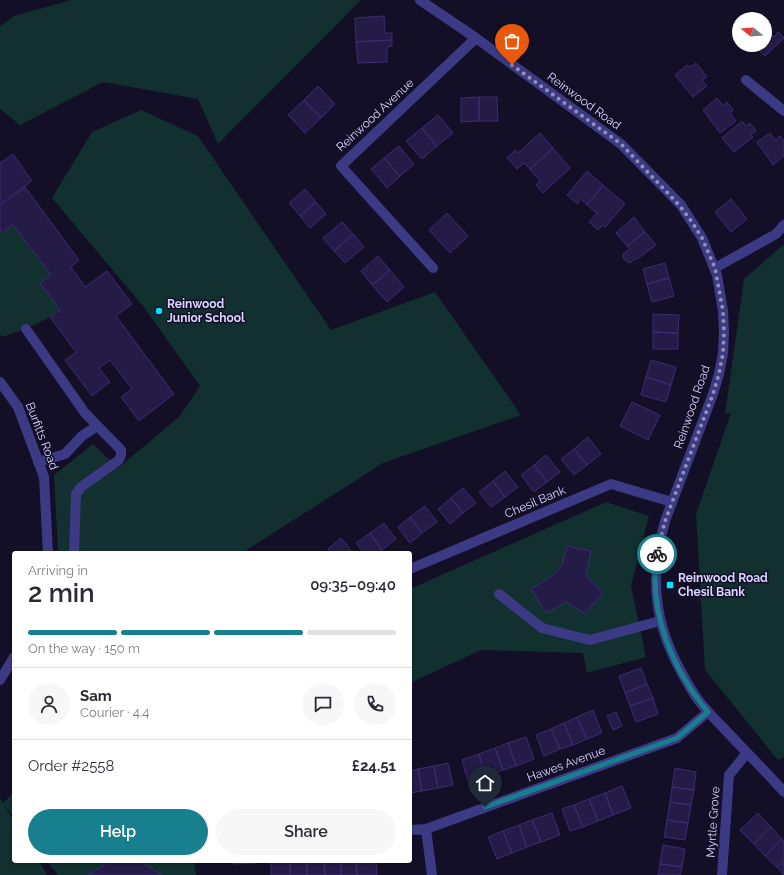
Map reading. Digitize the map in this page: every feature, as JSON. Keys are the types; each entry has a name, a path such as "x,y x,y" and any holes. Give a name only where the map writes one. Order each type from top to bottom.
{"street":[{"name":"Reinwood Road","path":"420,0 476,38 621,144 680,206 702,238 715,268 723,311 723,353 713,394 661,534 656,560 657,601 660,621 666,640 674,659 698,701 784,792"},
{"name":"Reinwood Avenue","path":"433,268 341,166 476,38"},
{"path":"746,80 784,111"},
{"path":"715,268 776,234 784,226"},
{"path":"26,329 85,413 121,450 119,460 81,487 76,494 74,551"},
{"name":"Burfitts Road","path":"0,382 18,407 44,477 48,551"},
{"path":"38,462 65,454 82,436 97,426"},
{"name":"Chesil Bank","path":"412,568 611,484 672,502"},
{"path":"499,594 542,628 590,640 660,621"},
{"path":"0,680 12,660"},
{"name":"Hawes Avenue","path":"412,830 426,829 677,738 708,712"},
{"name":"Myrtle Grove","path":"722,875 728,775 747,753"},
{"path":"426,829 432,875"}],"green space":[{"path":"71,0 361,0 218,144 198,99 103,82 20,125 0,109 0,26 14,16"},
{"name":"Reinwood Junior School","path":"141,110 198,136 331,330 435,292 521,415 383,463 245,551 58,551 54,475 93,444 118,468 179,417 200,386 143,306 52,198 92,132"},
{"path":"13,225 51,275 60,310 32,326 2,337 0,335 0,230 2,233"},
{"path":"784,244 784,757 778,760 705,670 696,514 731,413 725,414 744,279"},
{"path":"606,502 649,516 631,586 646,657 587,673 583,653 481,650 412,682 412,588"},
{"path":"12,794 12,815 4,805 12,818 12,863 40,863 47,875 0,875 0,799 3,803"},
{"path":"49,863 194,863 196,875 58,875"}],"building":[{"path":"384,16 385,33 392,33 392,40 356,42 355,18"},
{"path":"778,32 784,38 772,49 772,35 774,37"},
{"path":"392,40 392,46 387,47 387,62 358,63 356,42"},
{"path":"761,52 769,52 765,56"},
{"path":"696,63 707,77 702,80 707,86 693,97 675,75 687,65 690,67"},
{"path":"318,86 335,104 321,118 304,100"},
{"path":"479,97 497,97 498,121 479,121"},
{"path":"479,97 479,121 461,122 461,98"},
{"path":"717,98 723,105 727,102 733,110 730,113 736,121 720,133 703,110"},
{"path":"304,100 321,118 305,133 288,115"},
{"path":"438,115 453,133 437,146 422,128"},
{"path":"742,121 746,126 750,123 756,131 751,135 753,137 734,152 722,138"},
{"path":"422,128 437,146 422,159 406,141"},
{"path":"540,133 553,148 530,169 524,163 517,169 507,158 515,150 518,153"},
{"path":"770,133 775,140 780,136 784,141 784,156 773,165 757,142"},
{"path":"399,146 414,164 400,176 384,158"},
{"path":"553,148 570,168 543,193 536,185 540,181 530,169"},
{"path":"13,154 32,181 0,204 0,163"},
{"path":"384,158 400,176 387,188 371,169"},
{"path":"587,171 603,185 587,205 581,199 577,204 567,195"},
{"path":"603,185 625,204 605,227 603,225 598,230 589,222 597,213 587,205"},
{"path":"25,187 79,260 71,267 85,287 107,271 132,304 116,316 174,394 139,421 121,397 132,389 110,360 99,368 110,382 92,396 65,360 76,352 50,317 60,310 40,283 51,275 13,225 2,233 0,230 0,206"},
{"path":"305,189 316,202 300,216 289,203"},
{"path":"731,199 747,219 731,232 715,212"},
{"path":"316,202 326,214 310,228 300,216"},
{"path":"447,213 468,236 450,253 429,230"},
{"path":"634,217 645,232 627,246 616,233"},
{"path":"342,222 353,234 334,251 323,238"},
{"path":"645,232 656,245 637,259 636,258 630,263 627,262 623,258 623,254 630,249 627,246"},
{"path":"353,234 364,247 345,263 334,251"},
{"path":"378,256 390,270 372,285 361,271"},
{"path":"665,263 669,278 647,284 643,269"},
{"path":"390,270 404,287 387,302 372,285"},
{"path":"669,278 674,296 652,302 647,284"},
{"path":"653,314 679,315 678,333 653,332"},
{"path":"653,332 678,333 678,349 653,349"},
{"path":"651,360 676,367 671,385 646,377"},
{"path":"646,377 671,385 666,402 641,395"},
{"path":"632,402 660,415 648,440 620,426"},
{"path":"588,437 601,454 587,465 574,449"},
{"path":"574,449 587,465 574,475 561,459"},
{"path":"546,455 560,472 547,482 534,465"},
{"path":"534,465 547,482 534,492 521,475"},
{"path":"505,471 518,487 505,497 493,481"},
{"path":"493,481 505,497 491,507 479,492"},
{"path":"463,488 476,503 463,513 451,498"},
{"path":"451,498 463,513 450,524 438,509"},
{"path":"425,506 437,522 422,533 410,517"},
{"path":"410,517 422,533 410,543 398,527"},
{"path":"384,523 396,539 382,550 370,533"},
{"path":"370,533 382,550 362,551 356,543"},
{"path":"341,538 351,551 330,551 328,549"},
{"path":"567,546 591,551 586,576 603,593 585,614 566,602 546,613 531,589 553,575 562,565"},
{"path":"641,668 647,684 625,693 619,676"},
{"path":"647,684 653,698 630,706 625,693"},
{"path":"653,698 658,714 636,722 630,706"},
{"path":"593,710 602,733 587,739 577,717"},
{"path":"616,712 622,726 613,730 607,716"},
{"path":"577,717 587,739 573,745 564,723"},
{"path":"564,723 573,745 560,749 551,729"},
{"path":"551,729 560,749 544,756 536,735"},
{"path":"526,737 534,759 516,766 508,743"},
{"path":"508,743 516,766 503,770 495,748"},
{"path":"495,748 503,770 485,776 479,754"},
{"path":"479,754 485,776 468,781 462,760"},
{"path":"448,763 453,785 438,788 434,766"},
{"path":"434,766 438,788 422,791 418,769"},
{"path":"675,768 696,772 694,790 672,787"},
{"path":"418,769 422,791 412,793 412,770"},
{"path":"622,786 631,808 613,815 605,793"},
{"path":"672,787 694,790 691,805 670,802"},
{"path":"605,793 613,815 598,821 589,799"},
{"path":"589,799 598,821 583,827 574,805"},
{"path":"670,802 691,805 688,823 667,820"},
{"path":"574,805 583,827 570,831 562,809"},
{"path":"552,813 560,835 541,842 532,820"},
{"path":"758,813 771,827 754,844 740,830"},
{"path":"532,820 541,842 527,847 519,825"},
{"path":"667,820 688,823 685,840 664,837"},
{"path":"519,825 527,847 512,853 503,831"},
{"path":"771,827 782,839 765,856 754,844"},
{"path":"503,831 512,853 497,859 488,837"},
{"path":"782,839 784,841 784,860 777,867 765,856"},
{"path":"663,845 685,849 682,867 660,864"},
{"path":"784,860 784,875 777,867"},
{"path":"106,863 144,863 162,875 88,875"},
{"path":"233,863 256,863 233,864"},
{"path":"271,863 290,863 290,875 271,875"},
{"path":"290,863 307,863 307,875 290,875"},
{"path":"307,863 324,863 325,875 307,875"},
{"path":"324,863 341,863 341,875 325,875"},
{"path":"341,863 356,863 357,875 341,875"},
{"path":"356,863 376,863 377,875 357,875"},
{"path":"660,864 682,867 680,875 658,875"}],"way so far":[{"path":"512,65 621,144 680,206 702,238 715,268 723,311 724,332 723,353 719,374 713,394 665,521 659,540 657,554"}],"place":[{"name":"Reinwood Junior School","path":"159,311"},
{"name":"Reinwood Road Chesil Bank","path":"670,585"}],"route":[{"path":"485,807 677,738 708,712 698,701 684,677 666,640 660,621 657,601 657,554"}]}
